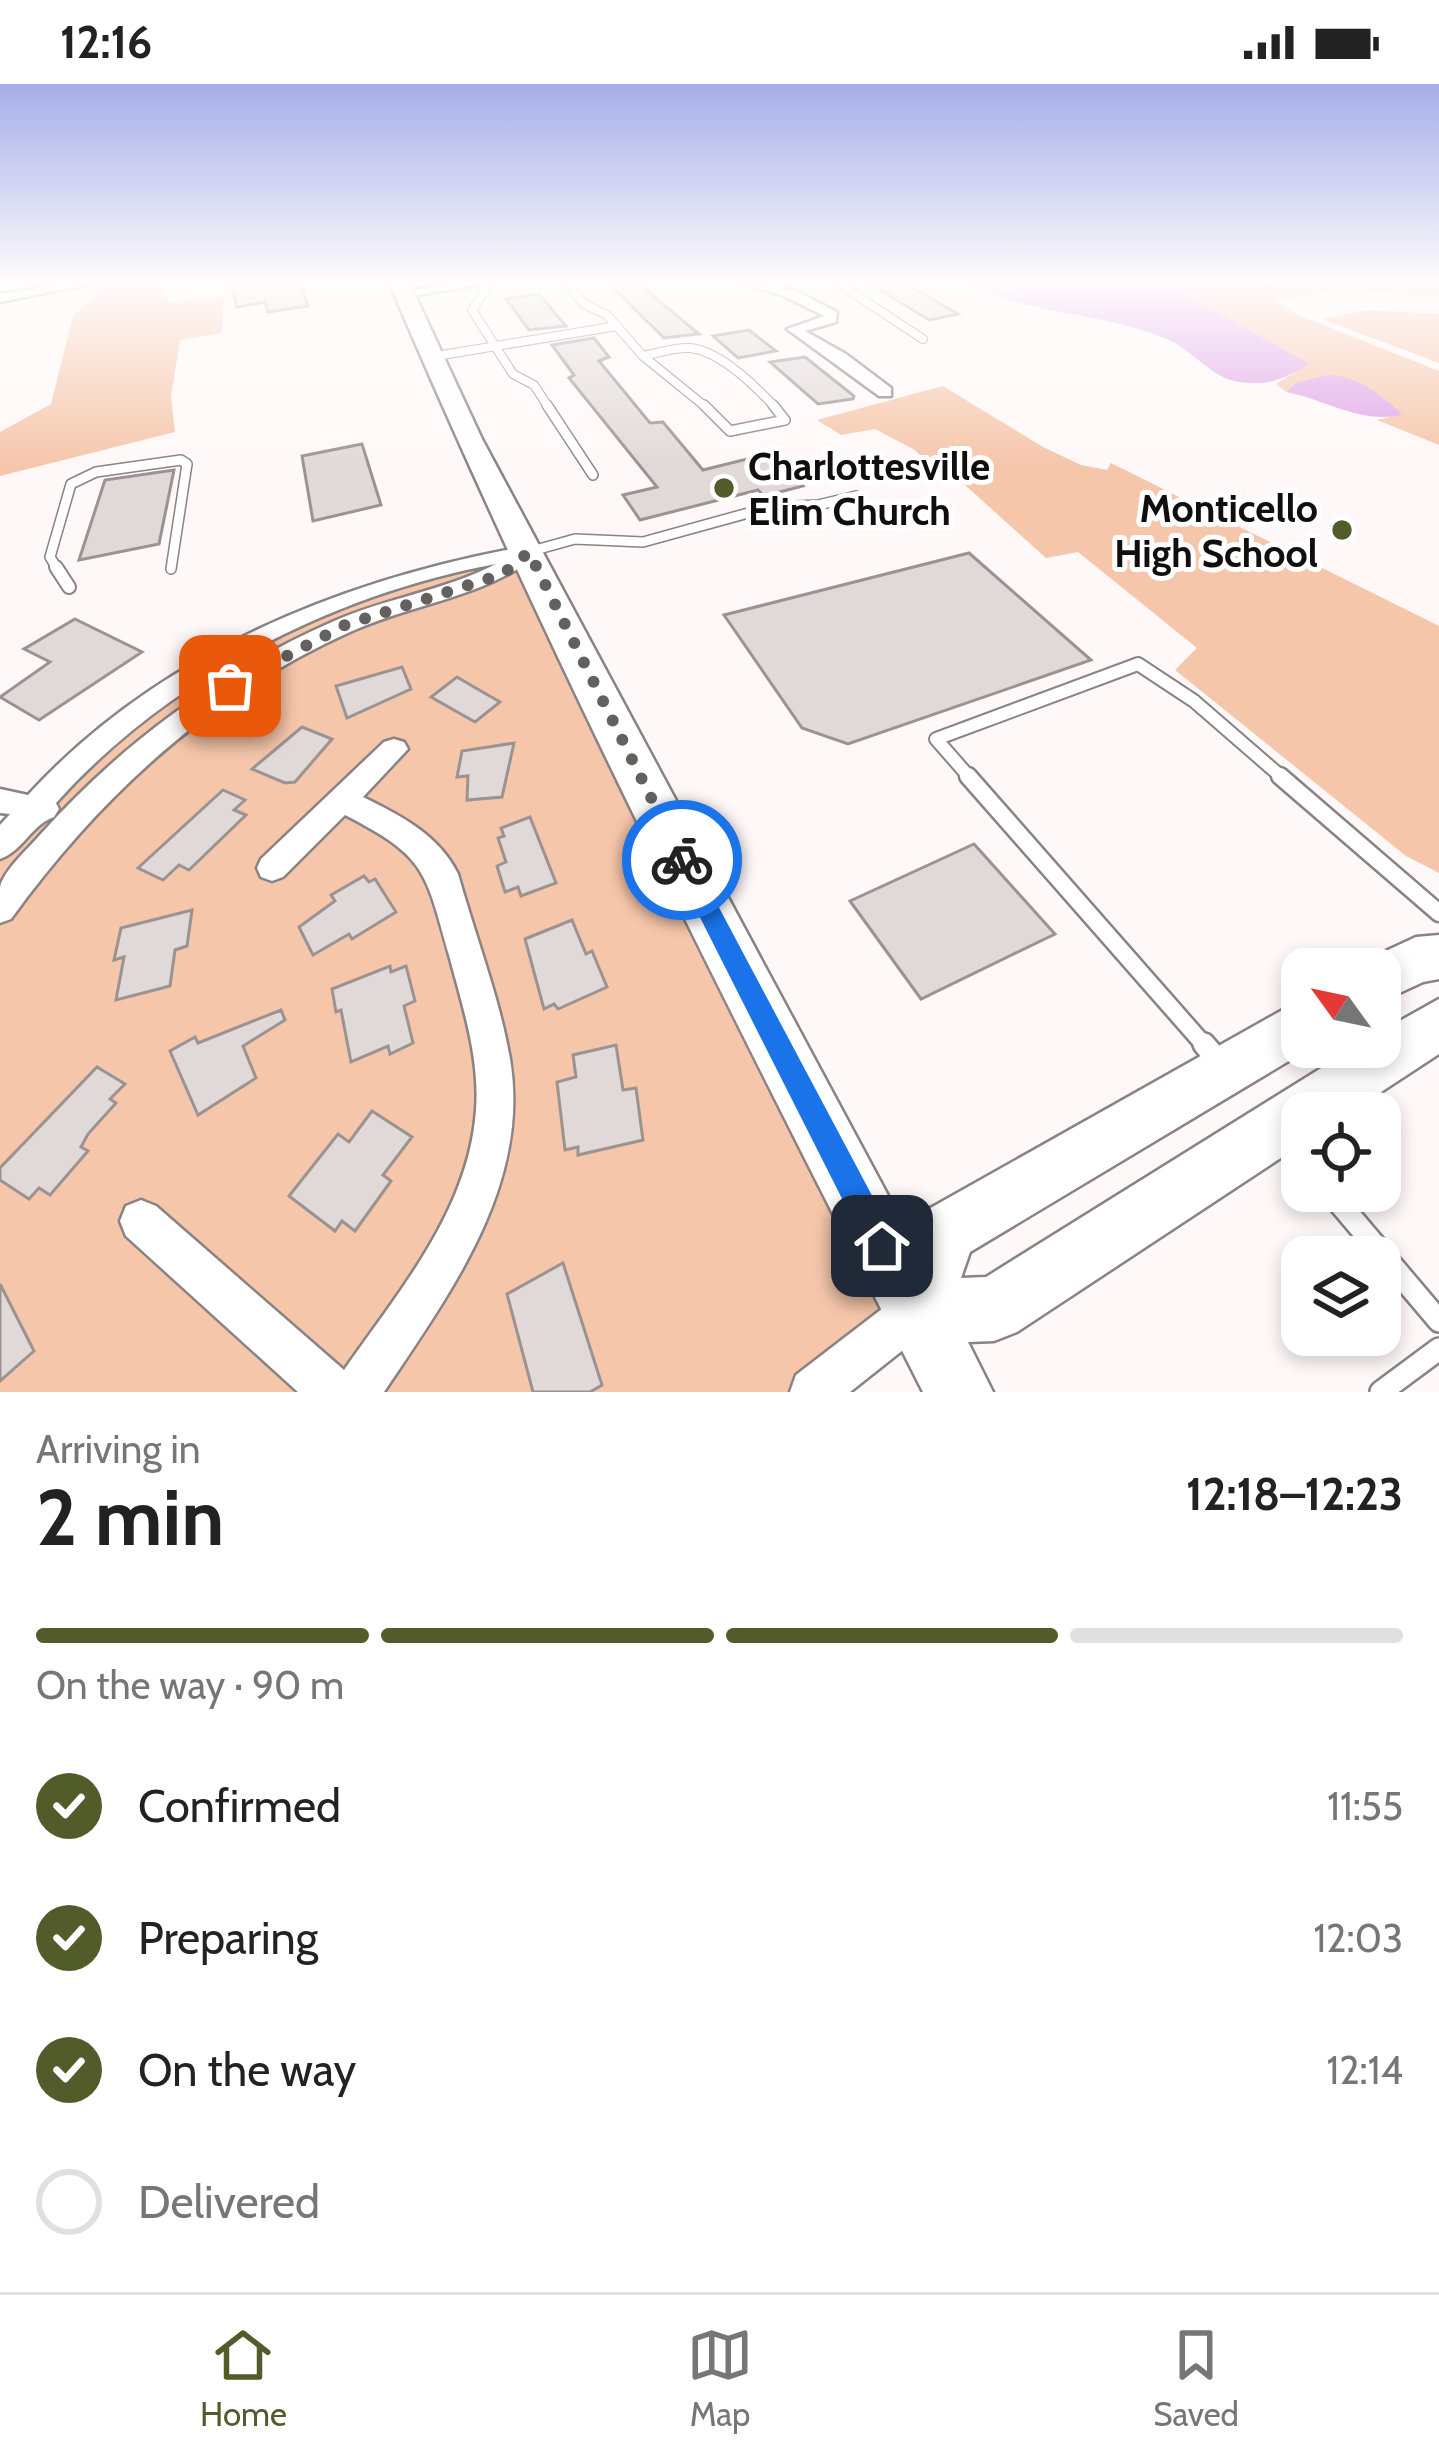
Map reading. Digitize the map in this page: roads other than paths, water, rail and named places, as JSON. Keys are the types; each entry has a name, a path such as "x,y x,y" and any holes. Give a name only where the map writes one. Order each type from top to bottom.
{"main road":[{"path":"430,343 469,439 959,1392"},
{"path":"1401,968 1439,957"},
{"path":"1353,1092 1439,1024"},
{"path":"916,1311 949,1231 1281,1036"},
{"path":"916,1311 994,1309 1281,1148"}],"street":[{"path":"812,343 841,357 885,392"},
{"path":"0,846 30,808 156,703 268,634 380,587 486,557 529,552"},
{"path":"0,909 78,812 194,711 267,664 383,610 503,574 529,552"},
{"path":"272,868 394,749"},
{"path":"343,800 410,835 442,874 492,1060 496,1100 493,1139 480,1189 456,1240 357,1392"},
{"path":"0,801 78,812"},
{"path":"141,1221 333,1392"},
{"path":"814,1392 916,1311"}],"lane":[{"path":"493,343 513,374 534,385 592,475"},
{"path":"436,356 523,343"},
{"path":"632,343 643,356 661,375 689,390 724,428 738,431 785,419 747,379 716,365 702,350 643,356"},
{"path":"69,587 50,557 71,484 96,472 181,460 187,464 171,569"},
{"path":"529,552 575,539 644,542 770,507 818,506 856,496"},
{"path":"1226,1069 936,739 1138,664 1194,701 1439,913"},
{"path":"1347,1212 1439,1321"},
{"path":"1381,1392 1439,1349"}],"place":[{"name":"Charlottesville Elim Church","path":"724,488"},
{"name":"Monticello High School","path":"1342,530"}]}
